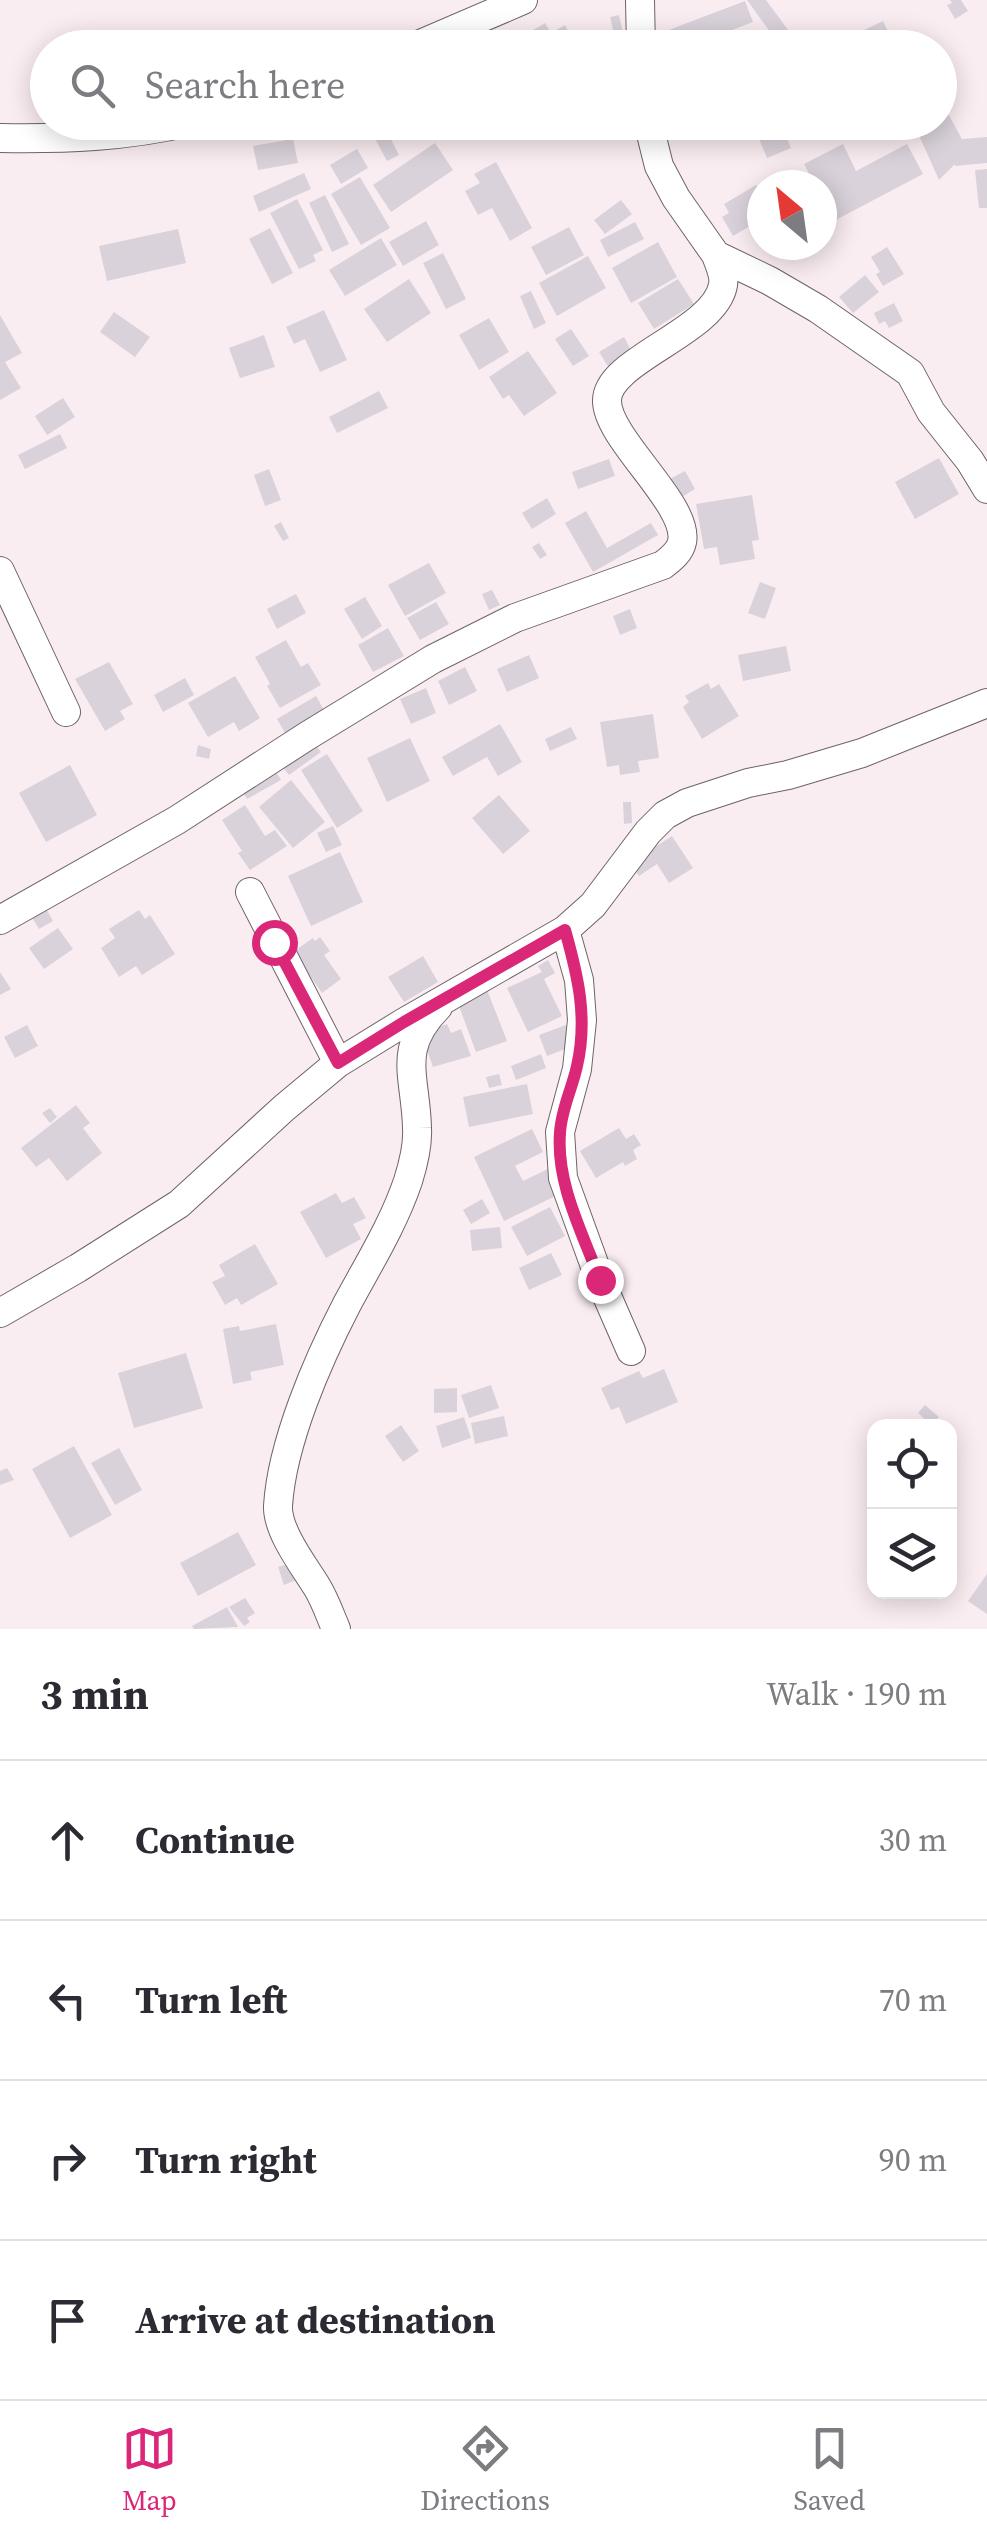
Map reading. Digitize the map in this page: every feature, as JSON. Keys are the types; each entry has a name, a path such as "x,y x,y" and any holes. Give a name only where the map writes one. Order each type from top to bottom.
{"street":[{"path":"453,30 523,0"},
{"path":"640,0 640,30"},
{"path":"0,138 30,138"},
{"path":"0,920 177,820 448,651 515,618 663,566 676,554 683,541 670,503 618,430 606,395 614,379 683,332 716,299 723,287 723,275 716,255 667,182 652,140"},
{"path":"716,255 818,309 910,372 930,412 987,489"},
{"path":"0,570 66,712"},
{"path":"0,1313 180,1204 338,1063 565,930 594,905 665,814 748,783 788,776 862,753 987,703"},
{"path":"250,892 338,1063"},
{"path":"565,930 579,980 582,1020 577,1069 560,1132 562,1178 631,1351"},
{"path":"336,1629 320,1591 293,1551 278,1510 285,1460 310,1386 346,1306 385,1237 409,1178 418,1132 410,1063 414,1042 427,1018 450,996"}],"building":[{"path":"747,0 766,0 788,30 769,30"},
{"path":"950,0 961,0 968,11 955,19 947,5 952,3"},
{"path":"745,1 753,22 732,30 669,30"},
{"path":"619,15 623,30 613,30 610,17"},
{"path":"883,21 887,30 864,30"},
{"path":"957,130 962,139 987,137 987,163 955,164 939,180 921,140 957,140"},
{"path":"293,140 298,163 258,170 253,146"},
{"path":"376,140 391,140 399,155 387,161"},
{"path":"760,140 788,140 791,148 767,158"},
{"path":"435,143 453,170 391,212 373,185"},
{"path":"843,144 856,171 907,144 923,174 837,219 837,170 807,170 804,164"},
{"path":"357,149 368,168 341,184 330,165"},
{"path":"496,162 532,228 510,241 492,208 478,215 465,191 480,183 474,174"},
{"path":"987,169 987,208 979,208 975,170"},
{"path":"304,173 311,189 259,212 253,196"},
{"path":"360,177 390,228 361,245 331,194"},
{"path":"747,190 747,228 733,236 722,217 729,213 724,204"},
{"path":"325,195 349,244 332,252 309,203"},
{"path":"297,199 323,250 313,255 316,261 299,269 270,213"},
{"path":"621,200 632,214 605,234 594,220"},
{"path":"426,221 439,245 403,266 389,242"},
{"path":"635,222 644,239 608,257 600,240"},
{"path":"569,227 584,255 546,275 531,247"},
{"path":"270,228 293,273 272,284 249,239"},
{"path":"178,229 186,263 107,281 99,246"},
{"path":"381,238 397,265 345,296 329,270"},
{"path":"658,242 677,277 631,303 612,268"},
{"path":"887,247 904,274 883,286 871,257"},
{"path":"443,253 466,299 446,309 423,263"},
{"path":"588,256 606,288 557,316 539,283"},
{"path":"865,275 879,292 853,313 839,297"},
{"path":"409,279 431,313 387,342 364,309"},
{"path":"678,279 694,304 654,329 638,303"},
{"path":"531,291 546,323 534,329 520,296"},
{"path":"894,303 903,321 889,328 885,321 879,324 874,313"},
{"path":"324,310 347,360 320,372 305,339 294,344 286,327"},
{"path":"114,312 150,337 135,357 100,332"},
{"path":"0,315 22,353 5,362 21,388 0,400"},
{"path":"489,318 509,352 479,370 459,335"},
{"path":"571,329 589,356 573,366 555,339"},
{"path":"264,335 275,367 240,378 229,348"},
{"path":"624,337 633,354 609,368 599,352"},
{"path":"528,351 557,393 524,416 509,395 503,399 489,377"},
{"path":"379,391 388,408 337,433 329,417"},
{"path":"63,398 75,417 47,435 35,416"},
{"path":"60,434 67,448 25,469 18,455"},
{"path":"939,458 959,494 915,519 895,482"},
{"path":"609,459 615,476 578,489 572,472"},
{"path":"269,469 281,500 265,506 254,475"},
{"path":"685,471 695,489 677,500 666,481"},
{"path":"752,495 759,540 752,541 755,559 720,565 717,547 704,549 696,504"},
{"path":"547,498 556,514 532,529 522,513"},
{"path":"586,511 607,548 651,523 658,535 593,572 565,523"},
{"path":"281,522 289,538 283,541 274,526"},
{"path":"539,543 547,555 540,559 532,547"},
{"path":"429,563 446,593 405,616 388,585"},
{"path":"760,582 776,588 765,619 748,613"},
{"path":"492,590 500,605 489,610 482,594"},
{"path":"296,594 306,613 277,629 267,609"},
{"path":"365,597 382,626 362,639 344,609"},
{"path":"436,602 449,624 420,640 407,618"},
{"path":"630,609 637,628 620,635 613,616"},
{"path":"388,628 404,656 373,672 358,645"},
{"path":"286,640 301,667 308,663 321,685 280,708 255,657"},
{"path":"786,646 791,671 743,681 738,655"},
{"path":"529,655 539,678 507,692 497,669"},
{"path":"109,662 133,704 120,711 125,719 105,731 75,679"},
{"path":"465,667 477,691 449,705 438,681"},
{"path":"235,676 260,718 239,731 234,722 208,737 188,703"},
{"path":"185,678 194,695 163,712 154,695"},
{"path":"708,683 711,689 719,684 739,716 702,739 683,707 689,702 685,696"},
{"path":"426,688 436,713 411,724 400,699"},
{"path":"316,696 324,710 285,733 277,719"},
{"path":"653,714 659,758 638,761 640,772 620,775 619,765 607,767 600,722"},
{"path":"500,724 522,762 498,776 487,757 453,776 442,757"},
{"path":"571,727 577,739 550,751 545,739"},
{"path":"410,738 430,781 387,802 367,758"},
{"path":"311,739 321,752 289,775 279,762"},
{"path":"198,745 211,749 209,759 196,756"},
{"path":"327,754 363,811 337,828 301,770"},
{"path":"70,765 97,815 46,842 19,793"},
{"path":"273,767 281,780 247,799 239,786"},
{"path":"291,780 325,822 293,848 259,807"},
{"path":"499,795 530,831 503,854 472,818"},
{"path":"623,802 631,802 632,823 624,824"},
{"path":"245,805 265,836 275,830 287,846 250,870 222,820"},
{"path":"333,826 342,845 326,852 317,833"},
{"path":"672,836 693,868 669,883 657,864 639,876 630,863"},
{"path":"340,852 363,902 311,926 288,876"},
{"path":"43,903 53,921 39,929 28,911"},
{"path":"139,910 145,919 150,915 175,954 142,975 136,966 119,977 101,948 115,938 109,929"},
{"path":"58,928 73,949 44,969 29,948"},
{"path":"320,937 330,951 324,955 341,979 322,993 293,952"},
{"path":"423,956 438,982 404,1002 388,977"},
{"path":"548,960 555,973 544,979 562,1016 528,1032 507,988 542,972 538,966"},
{"path":"0,972 11,989 0,995"},
{"path":"486,987 507,1041 476,1052 456,998"},
{"path":"447,1024 451,1033 461,1029 471,1056 433,1067 421,1033"},
{"path":"27,1025 38,1046 15,1058 4,1037"},
{"path":"566,1025 573,1046 547,1056 539,1035"},
{"path":"541,1054 546,1068 516,1080 511,1066"},
{"path":"499,1074 502,1085 489,1088 486,1077"},
{"path":"527,1084 533,1114 469,1127 463,1097"},
{"path":"76,1105 90,1123 83,1128 102,1153 67,1181 49,1158 36,1167 21,1148"},
{"path":"50,1108 57,1117 50,1123 42,1113"},
{"path":"619,1128 626,1139 634,1134 641,1145 633,1150 637,1159 625,1166 623,1162 596,1178 580,1151"},
{"path":"532,1129 543,1152 515,1166 523,1181 550,1168 562,1193 504,1221 474,1157"},
{"path":"336,1193 342,1203 354,1197 366,1218 353,1224 361,1239 326,1258 300,1212"},
{"path":"482,1199 490,1213 471,1224 463,1210"},
{"path":"550,1207 565,1236 527,1256 511,1227"},
{"path":"500,1227 502,1248 472,1251 470,1230"},
{"path":"255,1244 278,1284 241,1305 237,1298 225,1305 212,1282 225,1276 219,1265"},
{"path":"551,1253 562,1275 529,1290 519,1268"},
{"path":"276,1324 284,1365 250,1372 252,1380 233,1384 223,1329 239,1326 240,1331"},
{"path":"186,1353 203,1408 134,1428 118,1373"},
{"path":"664,1369 678,1402 626,1424 619,1407 611,1410 601,1388 639,1371 643,1378"},
{"path":"491,1385 499,1408 469,1418 461,1395"},
{"path":"457,1388 457,1412 434,1413 434,1389"},
{"path":"925,1405 939,1417 924,1419 918,1413"},
{"path":"504,1416 508,1436 475,1444 471,1423"},
{"path":"464,1417 471,1438 442,1448 436,1426"},
{"path":"401,1425 419,1451 403,1462 385,1436"},
{"path":"74,1446 112,1515 70,1538 32,1469"},
{"path":"119,1448 142,1490 115,1505 91,1463"},
{"path":"7,1468 14,1480 0,1485 0,1471"},
{"path":"238,1532 256,1565 198,1596 180,1563"},
{"path":"291,1563 296,1580 284,1585 278,1567"},
{"path":"987,1574 987,1614 968,1601"},
{"path":"245,1598 255,1613 244,1626 229,1607"},
{"path":"227,1607 238,1627 192,1626"}],"route":[{"path":"274,942 338,1063 565,930 579,980 582,1020 577,1069 560,1132 562,1178 600,1280"}]}
